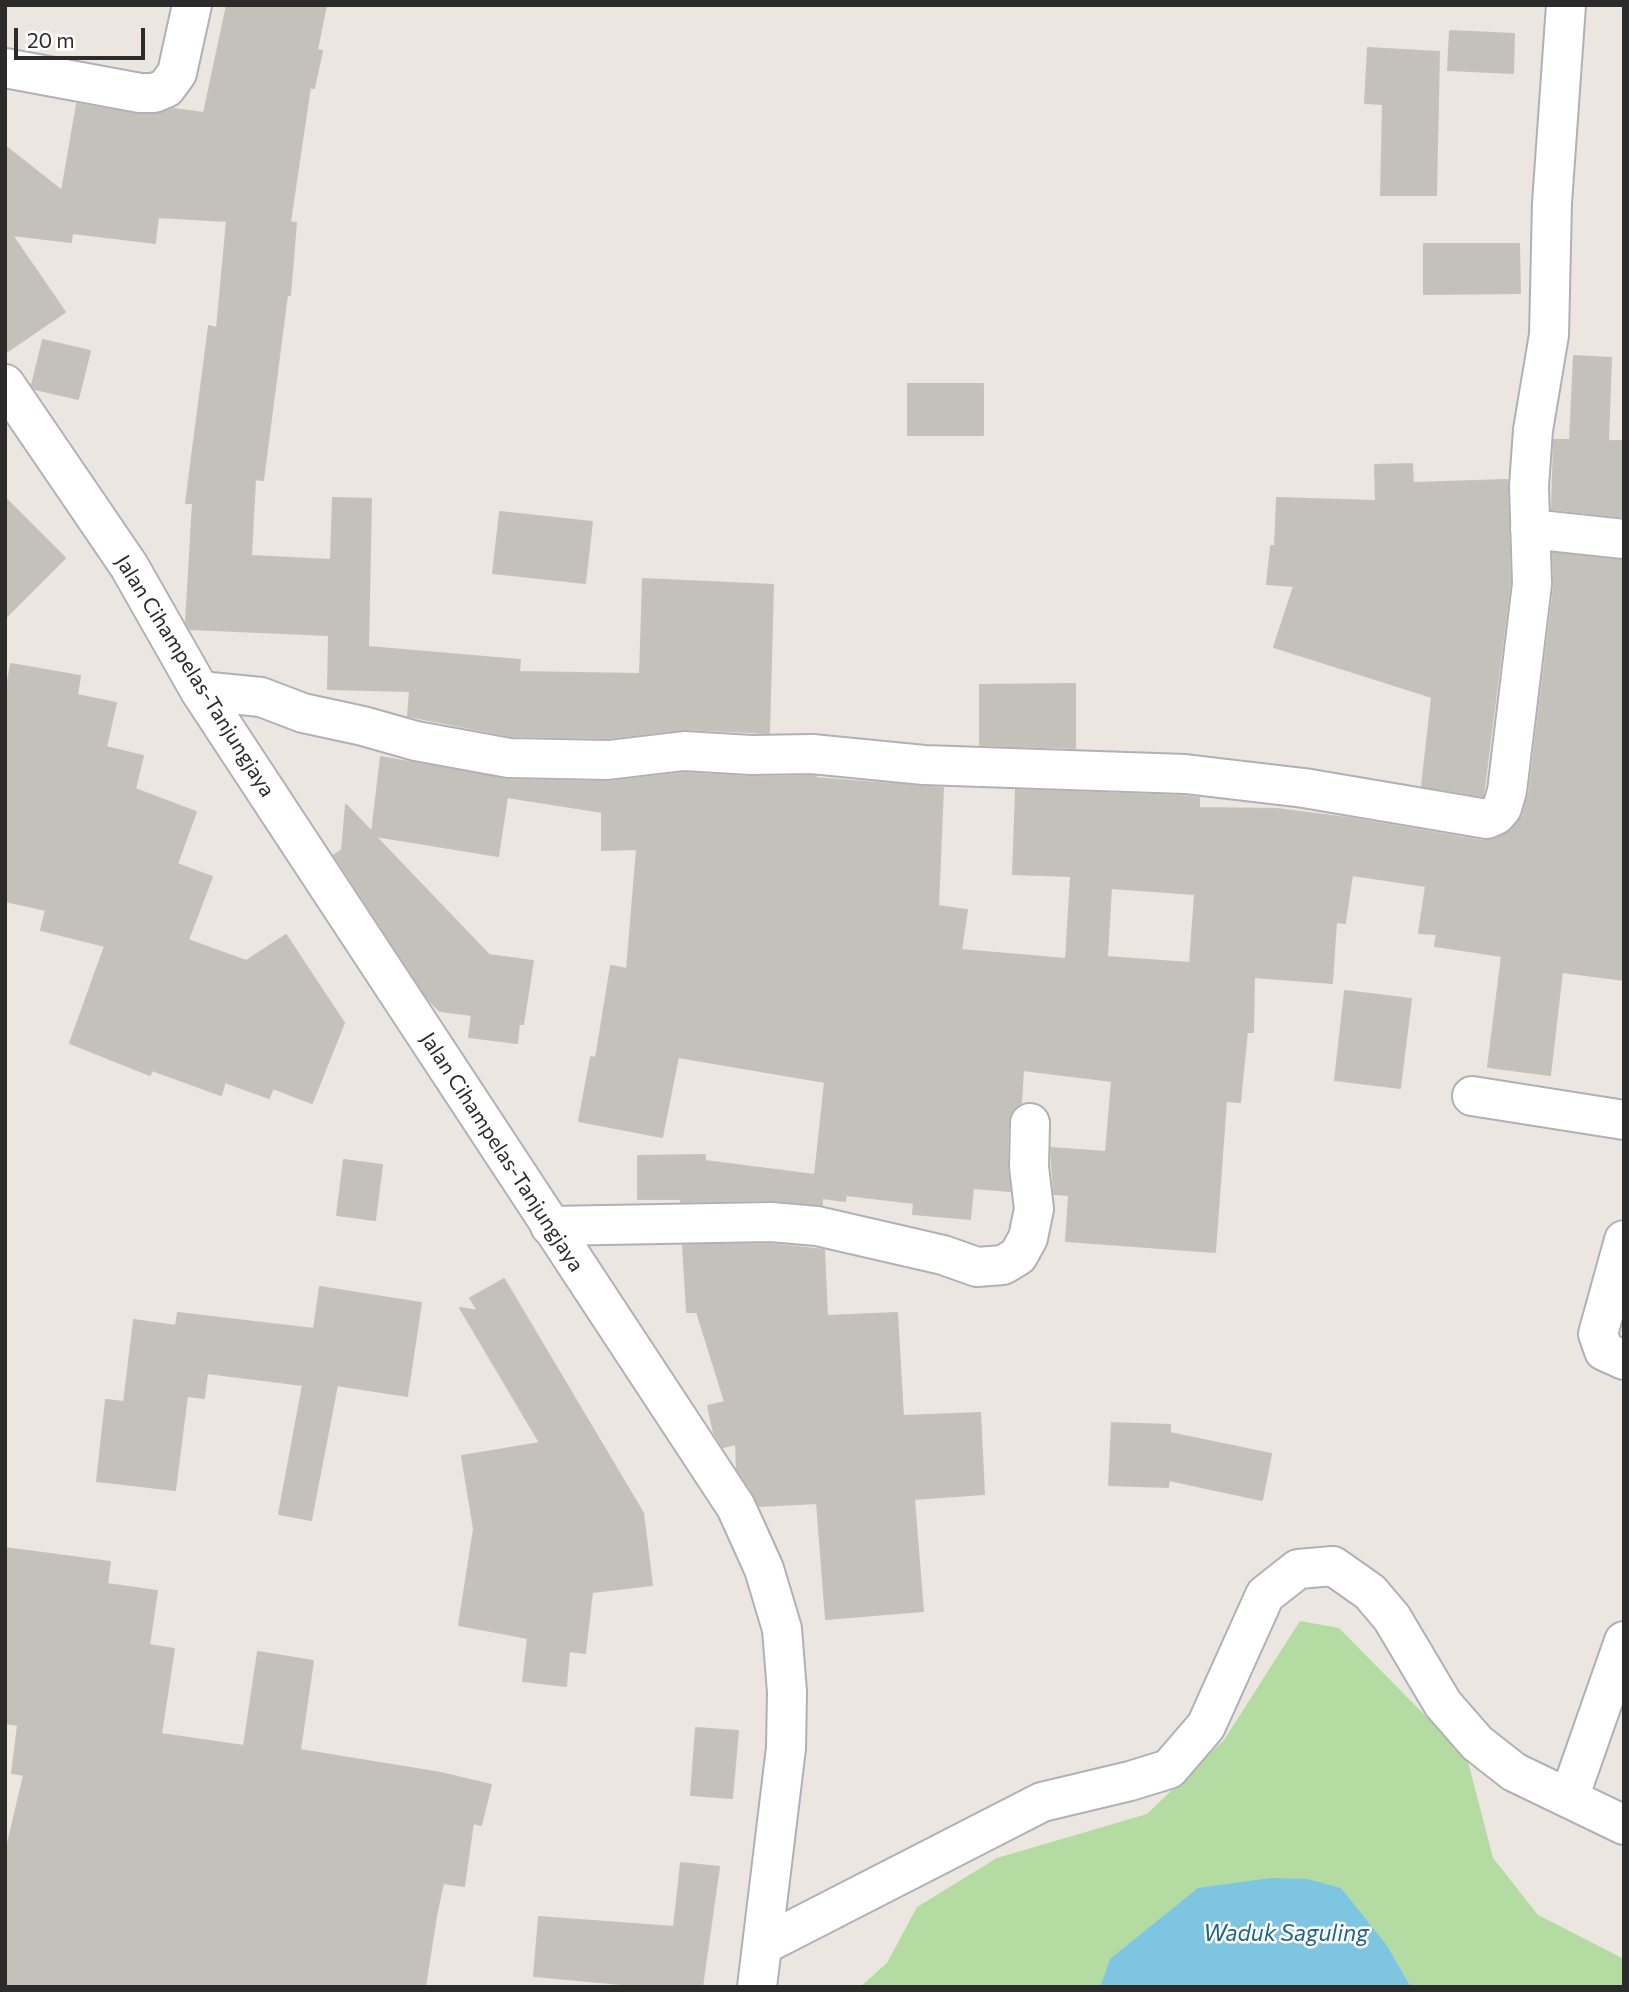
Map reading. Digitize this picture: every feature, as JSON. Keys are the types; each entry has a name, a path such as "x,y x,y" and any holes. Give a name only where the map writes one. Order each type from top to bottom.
{"street":[{"path":"5,68 140,93 153,93 166,88 177,73 192,5"},
{"path":"201,691 261,697 303,713 416,741 509,758 608,760 684,751 751,755 812,754 924,765 1185,774 1304,788 1487,819 1496,815 1502,808 1507,792 1532,584 1529,486 1534,430 1549,335 1552,203 1566,5"},
{"name":"Jalan Cihampelas-Tanjungjaya","path":"5,384 129,565 201,691 736,1507 764,1569 782,1629 787,1692 786,1748 757,1987"},
{"path":"1530,529 1624,539"},
{"path":"1472,1096 1624,1120"},
{"path":"550,1226 771,1222 817,1226 943,1255 977,1267 1003,1265 1018,1256 1028,1238 1034,1209 1029,1167 1030,1123"},
{"path":"1624,1240 1598,1334 1604,1351 1624,1360"},
{"path":"763,1945 1041,1802 1169,1769 1206,1726 1265,1595 1298,1569 1333,1566 1370,1592 1392,1618 1443,1704 1477,1743 1514,1772 1624,1825"},
{"path":"1569,1798 1624,1641"}],"green space":[{"path":"1300,1621 1339,1628 1467,1758 1493,1858 1538,1915 1624,1959 1624,1987 1411,1987 1388,1947 1110,1959 1100,1987 860,1987 887,1963 917,1907 997,1858 1147,1814 1224,1740"}],"water":[{"name":"Waduk Saguling","path":"1271,1878 1307,1879 1341,1888 1388,1947 1411,1987 1100,1987 1110,1959 1198,1888"}],"building":[{"path":"227,5 326,5 317,50 322,51 314,88 310,87 290,222 296,223 290,295 287,295 263,480 255,479 251,556 331,560 333,498 371,499 368,647 520,660 519,672 640,674 643,579 773,585 769,733 685,729 607,738 511,736 408,716 410,691 328,689 329,635 190,629 186,622 193,503 186,503 209,326 217,328 227,221 158,217 155,243 72,233 71,242 12,235 65,312 5,353 5,146 62,191 77,104 140,115 155,115 174,109 204,113"},
{"path":"1450,31 1514,34 1513,73 1448,70"},
{"path":"1368,48 1439,52 1436,195 1381,195 1383,104 1365,103"},
{"path":"1424,244 1519,244 1520,293 1424,294"},
{"path":"43,340 90,351 78,399 35,389 32,385"},
{"path":"1574,356 1611,358 1608,441 1624,441 1624,517 1552,509 1554,440 1570,440"},
{"path":"908,384 983,384 983,435 908,435"},
{"path":"1412,464 1413,483 1507,480 1510,583 1483,796 1422,786 1432,697 1274,647 1294,586 1267,584 1271,546 1275,546 1277,498 1376,501 1375,465"},
{"path":"5,498 65,558 5,618"},
{"path":"500,512 592,522 585,583 493,573"},
{"path":"1553,553 1624,561 1624,980 1562,972 1550,1075 1488,1067 1502,956 1435,946 1437,934 1419,933 1426,886 1352,875 1345,923 1336,922 1332,983 1254,977 1253,1032 1247,1032 1240,1102 1226,1101 1215,1252 1066,1241 1069,1195 1054,1194 1051,1148 1106,1152 1112,1081 1023,1070 1021,1103 1012,1111 1008,1123 1007,1167 1010,1191 973,1188 970,1219 913,1214 914,1203 846,1195 845,1201 822,1198 822,1205 771,1200 681,1202 681,1199 638,1199 638,1156 705,1155 705,1161 815,1175 825,1082 678,1057 662,1137 579,1121 591,1057 596,1058 611,966 627,969 637,849 602,850 602,812 507,797 498,856 375,836 489,955 533,961 523,1024 519,1024 517,1043 469,1037 472,1015 440,1011 428,999 334,855 342,850 346,805 372,832 381,757 509,780 608,782 685,773 750,777 816,776 815,778 943,788 938,906 967,910 961,950 1066,959 1071,876 1013,874 1016,790 1183,796 1199,798 1199,808 1277,809 1483,841 1496,839 1512,830 1523,815 1529,794 1554,587","holes":["1111,888 1195,894 1190,963 1107,957"]},
{"path":"11,664 80,676 77,695 116,703 106,747 143,756 135,789 196,812 177,864 212,877 188,940 246,961 286,935 344,1023 312,1103 273,1088 269,1098 225,1082 221,1095 152,1070 150,1075 70,1043 105,946 41,930 46,910 5,901 5,697"},
{"path":"1075,684 1075,748 980,745 980,685"},
{"path":"1345,991 1411,999 1400,1088 1335,1080"},
{"path":"344,1160 382,1165 375,1220 337,1215"},
{"path":"770,1244 824,1250 827,1316 897,1313 903,1416 980,1413 984,1494 914,1499 923,1611 826,1619 817,1503 759,1506 737,1469 736,1444 723,1447 714,1433 708,1406 725,1402 697,1312 687,1312 683,1245"},
{"path":"504,1279 643,1513 652,1585 592,1592 585,1653 569,1651 566,1686 523,1681 528,1638 459,1625 474,1529 462,1456 540,1443 460,1308 478,1311 470,1298"},
{"path":"320,1287 421,1303 407,1396 337,1385 311,1520 279,1514 303,1385 207,1373 204,1398 187,1396 175,1490 97,1481 106,1400 124,1402 134,1320 176,1326 178,1313 314,1329"},
{"path":"1112,1423 1170,1425 1170,1433 1271,1454 1262,1500 1169,1480 1168,1487 1109,1485"},
{"path":"5,1548 110,1562 107,1584 157,1591 149,1645 174,1649 161,1734 244,1746 258,1652 313,1661 300,1750 441,1773 491,1785 481,1825 473,1823 464,1886 443,1883 425,1987 5,1987 5,1856 24,1775 12,1773 18,1725 5,1723"},
{"path":"696,1728 738,1731 732,1798 691,1795"},
{"path":"681,1863 719,1867 702,1987 654,1987 534,1976 539,1917 674,1927"}]}
